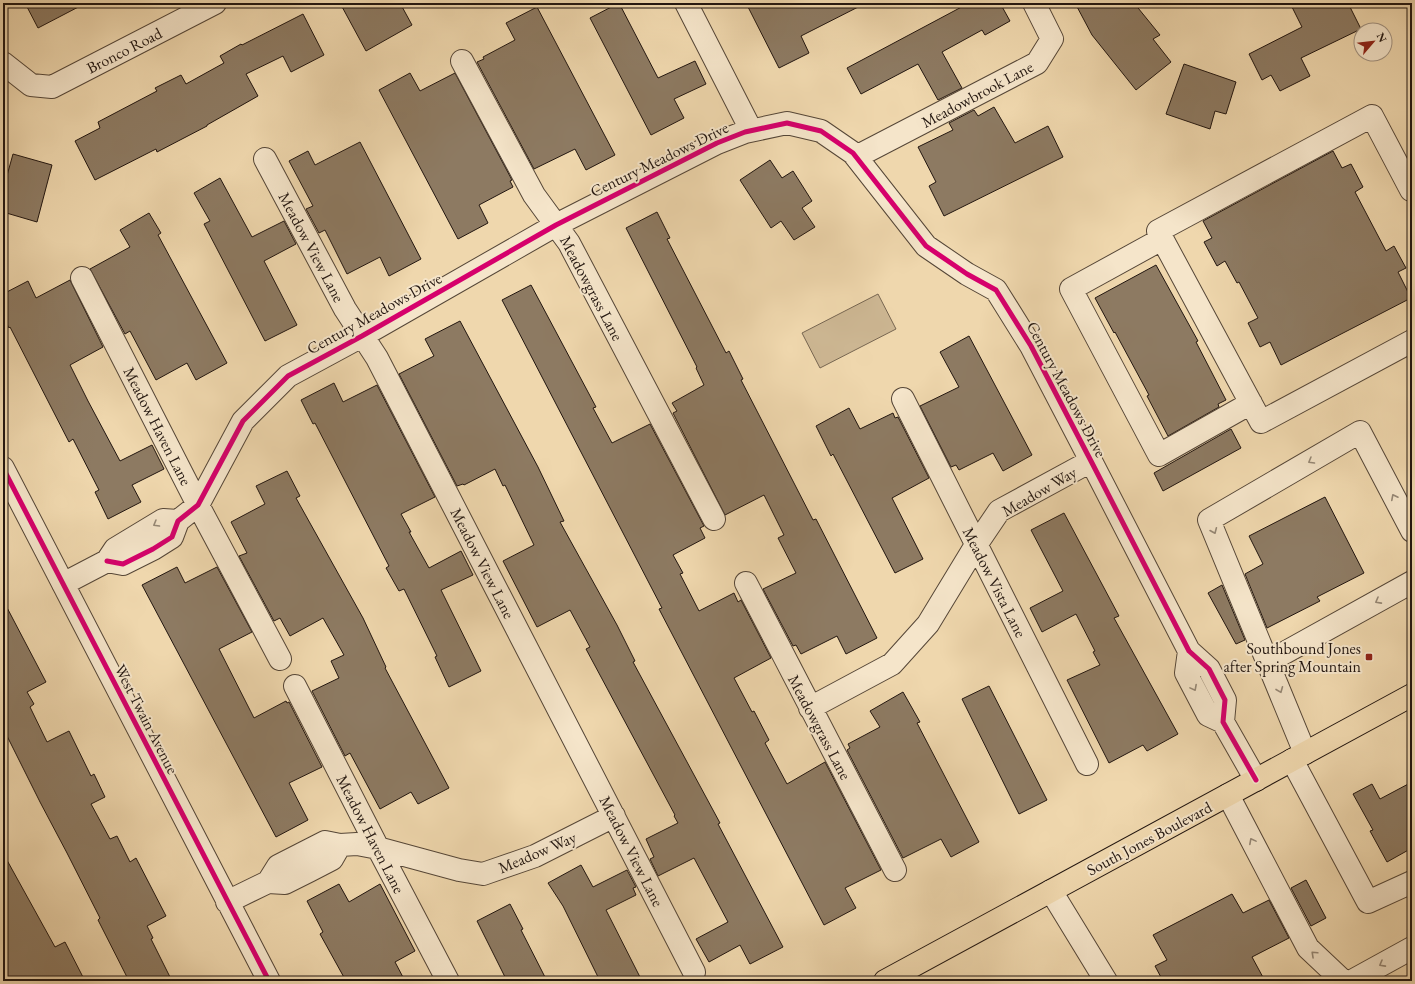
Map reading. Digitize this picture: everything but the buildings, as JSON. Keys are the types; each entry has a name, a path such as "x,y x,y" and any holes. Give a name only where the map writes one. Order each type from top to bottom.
{"main road":[{"name":"South Jones Boulevard","path":"885,981 1412,695"}],"street":[{"name":"Bronco Road","path":"3,63 31,85 52,87 215,3"},
{"path":"686,3 751,130"},
{"name":"Meadowbrook Lane","path":"856,156 1037,63 1052,39 1034,3"},
{"name":"Meadowgrass Lane","path":"462,61 534,195 569,243 714,519"},
{"path":"1412,190 1372,116 1158,231 1261,422 1412,341"},
{"name":"Century Meadows Drive","path":"63,584 107,561 123,564 140,544 172,537 178,521 198,505 243,421 288,376 362,336 556,225 717,143 751,130 787,123 821,131 853,153 926,246 966,274 996,290 1031,346 1092,461 1189,651 1186,673 1208,715 1223,722 1256,780"},
{"name":"Meadow View Lane","path":"265,159 345,308 377,358 694,972"},
{"path":"1162,239 1071,289 1159,455 1251,403"},
{"name":"Meadow Haven Lane","path":"82,278 198,505 280,659"},
{"name":"Meadow Vista Lane","path":"903,399 1087,764"},
{"path":"1412,532 1360,432 1209,520 1268,662 1299,757 1368,902 1412,882"},
{"name":"Meadow Way","path":"810,708 892,664 928,624 976,545 999,511 1092,461"},
{"name":"West Twain Avenue","path":"3,468 269,981"},
{"path":"1268,662 1412,582"},
{"name":"Meadowgrass Lane","path":"746,583 895,870"},
{"name":"Meadow Haven Lane","path":"294,686 448,981"},
{"path":"1228,795 1308,948 1343,981"},
{"name":"Meadow Way","path":"227,902 268,882 285,883 309,871 332,859 340,845 357,844 378,848 460,870 482,874 535,856 614,816"},
{"path":"1051,891 1106,981"},
{"path":"1352,981 1412,948"}],"shaded area":[{"path":"878,294 896,329 820,368 802,333"}],"cycle path":[{"path":"107,561 123,564 153,549 172,537 178,521 198,505 243,421 288,376 362,336 556,225 717,143 745,132 787,123 821,131 853,153 926,246 967,274 996,290 1031,346 1189,651 1209,669 1225,700 1223,722 1256,780"},
{"path":"3,468 269,981"}],"place":[{"name":"Southbound Jones after Spring Mountain","path":"1369,657"}]}
